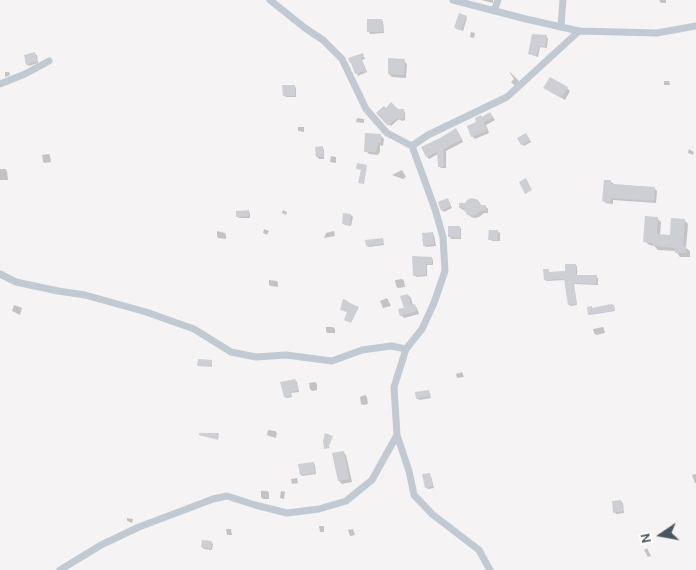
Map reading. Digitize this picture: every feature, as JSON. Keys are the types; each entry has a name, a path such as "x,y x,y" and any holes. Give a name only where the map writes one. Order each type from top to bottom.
{"street":[{"path":"270,0 323,40 342,59 366,109 387,133 412,146 443,237 445,271 422,330 406,349 394,387 397,436 409,470 414,496 432,514 479,550 490,570"},
{"path":"453,0 579,31 657,32 696,26"},
{"path":"494,11 498,0"},
{"path":"561,26 563,0"},
{"path":"412,146 428,135 507,97 579,31"},
{"path":"0,84 25,74 49,61"},
{"path":"0,274 16,282 85,295 146,312 194,329 231,352 256,357 286,355 332,361 362,350 391,346 406,349"},
{"path":"60,570 101,545 138,527 213,499 227,496 288,513 319,509 346,501 372,480 397,436"}],"building":[{"path":"459,13 467,16 461,30 454,28"},
{"path":"367,19 382,19 383,32 367,32"},
{"path":"532,34 547,35 545,47 539,46 536,56 528,54"},
{"path":"35,52 37,61 26,65 24,55"},
{"path":"363,53 364,57 361,58 366,71 355,74 348,58"},
{"path":"388,58 405,59 404,75 388,74"},
{"path":"550,77 568,87 561,98 543,88"},
{"path":"282,85 295,85 295,96 283,96"},
{"path":"391,102 398,109 404,109 404,118 399,120 397,118 387,125 376,113 384,106 386,108"},
{"path":"490,112 493,117 484,122 487,131 471,137 467,126 476,122 475,118 481,115 482,117"},
{"path":"456,128 462,139 444,149 444,167 438,167 437,152 426,157 421,147"},
{"path":"365,133 381,134 381,143 378,143 375,152 364,152"},
{"path":"526,133 530,140 521,145 517,138"},
{"path":"323,146 323,157 316,157 315,147"},
{"path":"357,163 367,165 364,184 358,183 361,170 356,169"},
{"path":"526,178 532,190 525,194 519,182"},
{"path":"604,180 611,180 611,184 655,187 654,201 611,198 610,202 602,201"},
{"path":"448,198 451,206 441,211 438,202"},
{"path":"471,198 479,201 481,205 486,205 486,211 481,211 472,216 467,215 463,208 459,208 459,203 465,203"},
{"path":"249,210 249,216 236,217 236,211"},
{"path":"343,213 351,214 350,225 342,224"},
{"path":"645,216 658,217 657,234 670,235 671,218 685,219 683,246 686,246 686,253 675,253 675,248 653,246 653,243 643,242"},
{"path":"448,226 460,226 460,238 448,237"},
{"path":"489,230 498,230 498,240 488,240"},
{"path":"433,232 434,244 423,246 422,233"},
{"path":"383,238 384,244 366,246 365,240"},
{"path":"412,256 432,257 432,264 426,264 426,275 413,276"},
{"path":"565,264 576,264 576,275 597,275 596,284 573,283 577,304 568,305 564,279 544,280 543,269 549,269 549,272 565,271"},
{"path":"408,294 411,305 415,304 417,311 400,316 398,309 404,308 400,296"},
{"path":"343,299 359,307 351,323 344,320 347,312 340,310"},
{"path":"614,305 615,310 588,315 587,307 592,306 592,308"},
{"path":"198,359 212,360 212,367 197,366"},
{"path":"295,379 298,390 290,392 291,396 284,397 280,382"},
{"path":"429,390 430,396 416,399 415,392"},
{"path":"199,433 219,433 218,440 199,435"},
{"path":"325,433 333,436 330,448 324,449 323,441"},
{"path":"344,451 349,479 338,481 332,453"},
{"path":"314,462 315,473 300,475 298,464"},
{"path":"430,473 433,486 425,488 422,474"},
{"path":"621,500 623,511 613,513 612,501"},
{"path":"202,540 212,541 211,549 201,547"}]}
